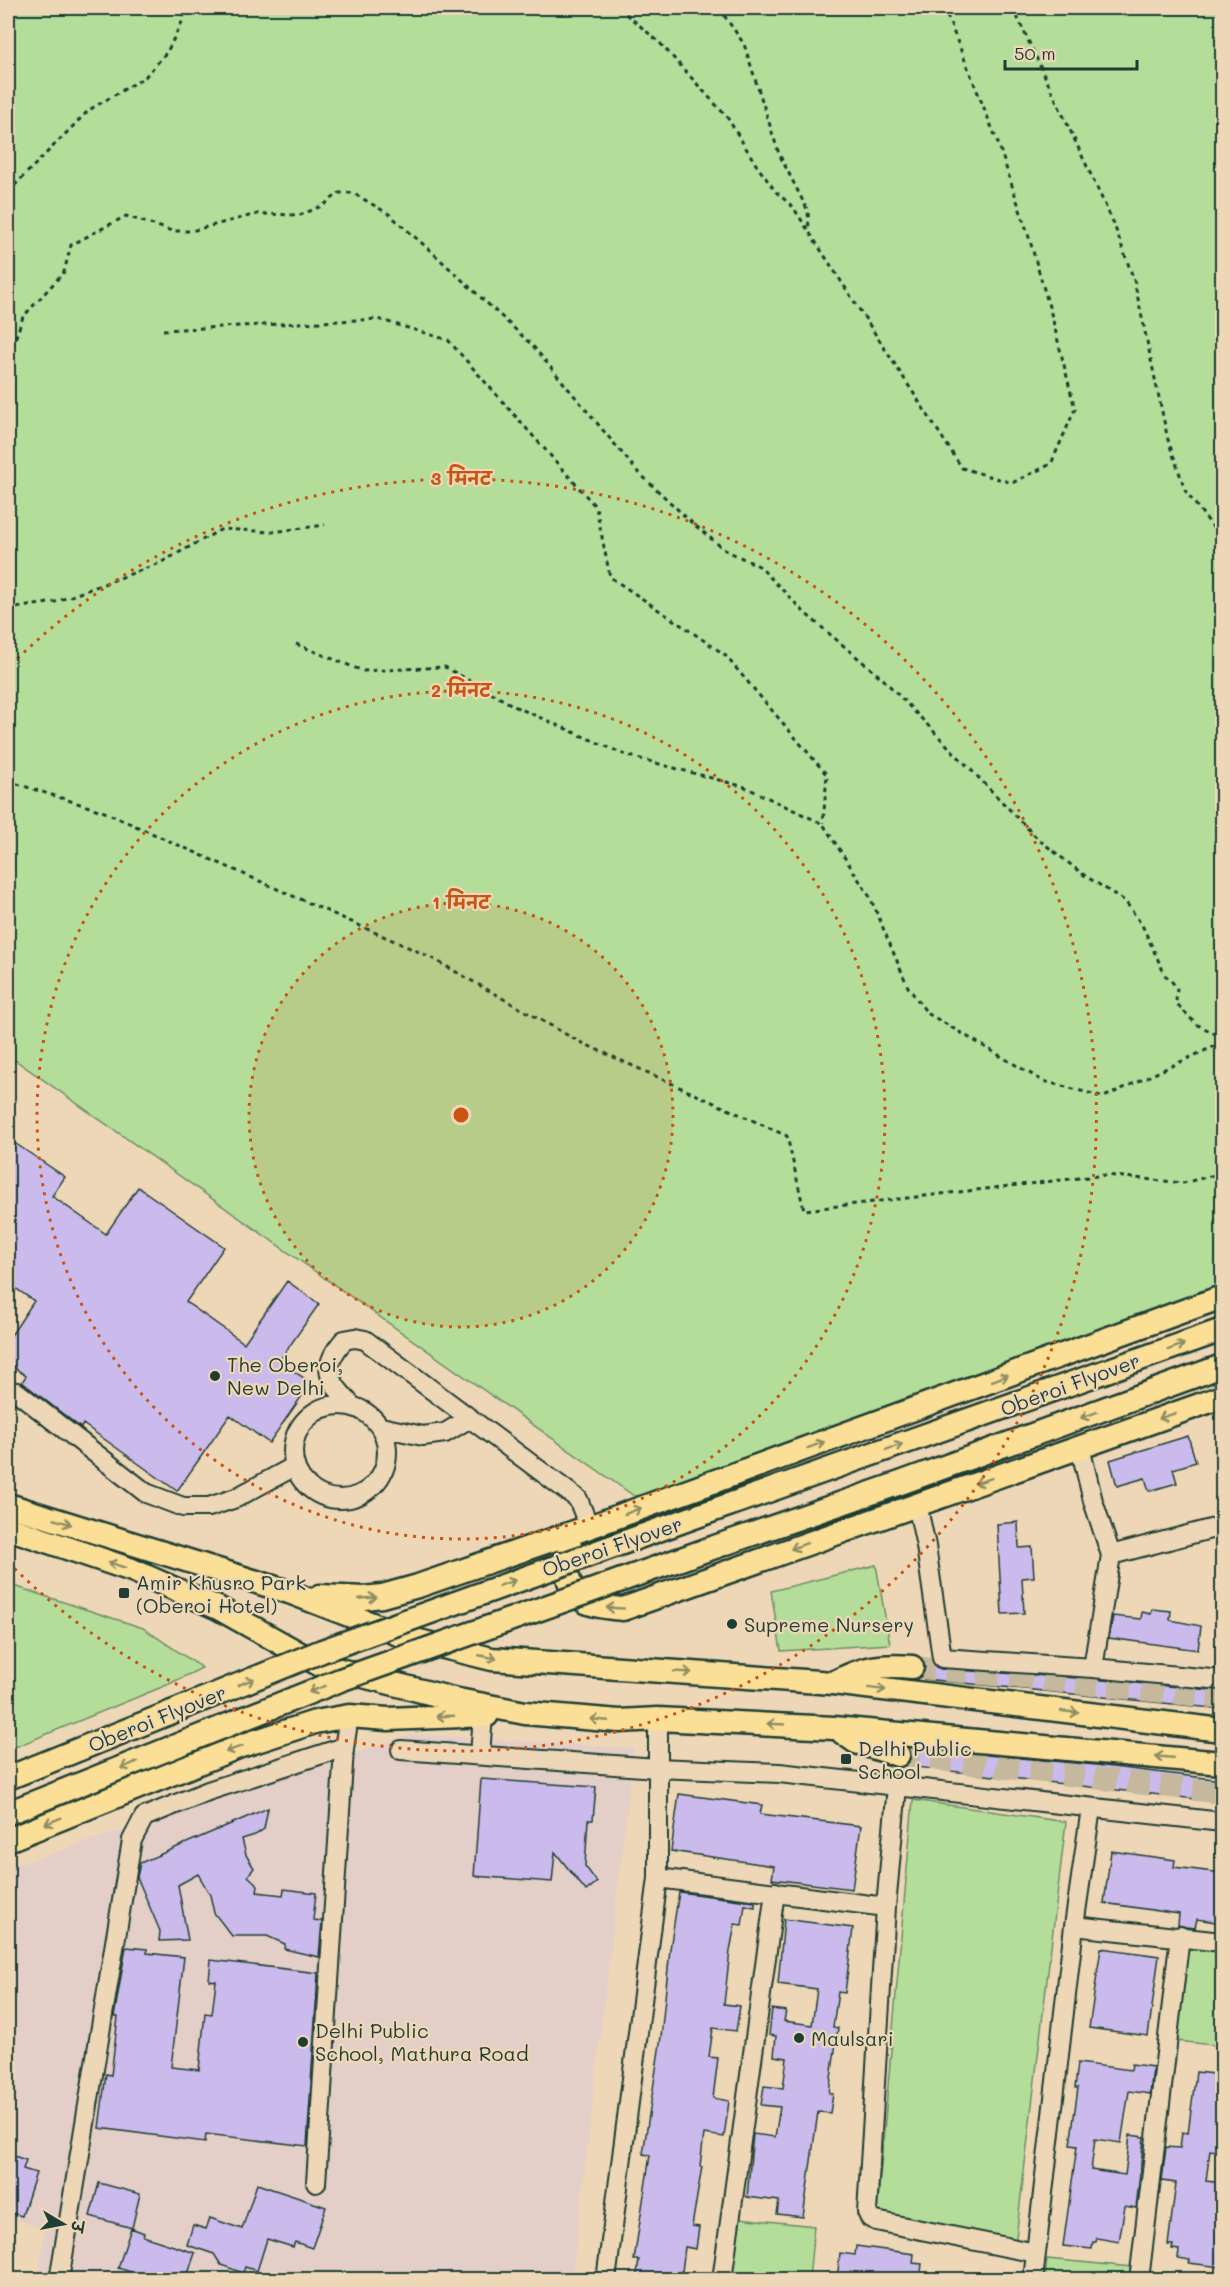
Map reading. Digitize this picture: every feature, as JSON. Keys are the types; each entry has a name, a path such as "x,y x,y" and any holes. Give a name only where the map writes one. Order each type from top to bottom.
{"main road":[{"path":"289,1592 343,1599 382,1596 418,1586 589,1527 1222,1297"},
{"name":"Oberoi Flyover","path":"8,1778 333,1647 544,1569 1222,1330"},
{"name":"Oberoi Flyover","path":"8,1813 340,1680 568,1597 903,1482 1222,1366"},
{"path":"589,1527 574,1542 567,1554 566,1573 584,1601 608,1608 623,1609 1222,1397"},
{"path":"8,1505 289,1592 411,1639 492,1659 832,1683 1222,1730"},
{"path":"8,1528 132,1570 218,1608 320,1665 453,1699 525,1713 619,1721 658,1719 834,1728 1222,1763"},
{"path":"832,1683 857,1670 888,1664 912,1667"},
{"path":"8,1840 238,1747 315,1722 349,1716 388,1719 525,1713"},
{"path":"834,1728 856,1742 898,1755"}],"street":[{"path":"353,1407 331,1382 330,1368 333,1353 344,1340 355,1338 365,1340 578,1499 589,1527"},
{"path":"8,1391 17,1392 146,1493 183,1507 208,1507 236,1498 295,1466"},
{"path":"328,1406 353,1407 371,1416 381,1427 387,1442 388,1458 383,1474 373,1487 360,1496 344,1500 328,1499 314,1492 302,1481 295,1466 293,1451 296,1436 303,1423 314,1413 328,1406"},
{"path":"381,1427 423,1436 445,1433 470,1418"},
{"path":"1080,1447 1093,1501 1111,1556 1093,1668"},
{"path":"917,1504 926,1546 942,1658 1093,1668 1222,1680"},
{"path":"1111,1556 1222,1526"},
{"path":"480,1755 483,1715"},
{"path":"316,2183 344,1747 349,1716"},
{"path":"606,2280 658,1878 658,1719"},
{"path":"59,2280 132,1840 144,1817 208,1791 344,1747"},
{"path":"401,1750 657,1768 779,1773 1222,1821"},
{"path":"897,1786 886,1907 867,2212 876,2221 1036,2253"},
{"path":"1033,2280 1090,1808"},
{"path":"658,1878 886,1907"},
{"path":"722,2280 775,1892"},
{"path":"1074,1926 1222,1942"},
{"path":"1139,2280 1180,1936"}],"path":[{"path":"8,192 89,110 145,77 167,52 183,20 184,8"},
{"path":"619,8 658,42 727,117 776,192 793,207 962,468 1012,483 1051,464 1075,409 1052,317 1025,224 998,143 944,8"},
{"path":"719,8 744,44 779,154 808,211 809,232"},
{"path":"1013,8 1113,222 1134,280 1168,440 1186,492 1222,539"},
{"path":"8,354 23,317 64,272 71,245 126,216 172,231 191,231 257,214 300,215 324,205 339,193 353,193 389,214 532,345 637,471 691,522 725,550 759,566 806,614 883,679 1038,839 1084,875 1125,901 1142,925 1165,975 1177,987 1176,1003 1196,1024 1222,1037"},
{"path":"163,330 378,319 448,340 596,507 610,577 724,654 827,775 823,824"},
{"path":"8,609 55,602 139,571 160,563 222,529 272,532 325,525"},
{"path":"296,644 363,671 445,667 516,706 626,755 745,787 823,824 870,897 908,987 927,1013 1042,1081 1104,1097 1217,1045 1222,1045"},
{"path":"8,781 102,811 417,951 576,1040 787,1136 804,1210 1105,1175 1183,1183 1222,1173"}],"shaded area":[{"name":"Delhi Public School, Mathura Road","path":"412,1734 634,1748 572,2279 38,2279 45,2230 8,2216 8,1868"}],"green space":[{"path":"8,8 1222,8 1222,1286 1156,1308 644,1503 15,1060 8,1079"},
{"path":"876,1565 890,1644 781,1651 771,1591"},
{"path":"8,1584 143,1628 202,1668 167,1685 8,1750"},
{"path":"913,1800 1066,1822 1015,2246 877,2211"},
{"path":"1187,1947 1222,1951 1222,2046 1177,2041"},
{"path":"730,2217 814,2226 809,2279 723,2280"},
{"path":"1047,2259 1132,2267 1130,2279 1045,2280"}],"building":[{"path":"16,1144 65,1177 52,1196 106,1234 138,1187 224,1247 186,1302 244,1343 287,1281 319,1304 279,1361 311,1383 269,1443 230,1415 177,1491 83,1424 81,1428 22,1382 26,1376 8,1363 8,1340 34,1301 8,1283 8,1272 14,1262 8,1257 8,1156"},
{"path":"1188,1436 1196,1462 1173,1469 1177,1483 1149,1491 1145,1478 1117,1486 1110,1460"},
{"path":"1018,1522 1019,1548 1032,1547 1034,1577 1022,1578 1024,1613 1002,1614 997,1524"},
{"path":"1152,1609 1171,1611 1170,1620 1201,1626 1198,1650 1109,1638 1113,1616 1141,1619 1142,1612 1151,1614"},
{"path":"926,1661 931,1661 941,1669 1092,1679 1222,1691 1222,1709 924,1679"},
{"path":"909,1748 1096,1765 1222,1780 1222,1802 906,1766 911,1758"},
{"path":"481,1779 596,1787 593,1820 588,1820 585,1866 597,1882 586,1891 555,1852 552,1882 474,1876"},
{"path":"679,1794 762,1805 760,1814 861,1826 852,1889 772,1879 774,1866 671,1851"},
{"path":"268,1808 264,1829 242,1839 246,1855 254,1868 248,1876 258,1885 257,1892 283,1895 284,1889 316,1893 313,1920 322,1921 319,1957 284,1949 285,1944 267,1936 232,1936 214,1913 210,1895 198,1874 178,1885 188,1940 159,1941 160,1931 137,1877 140,1863"},
{"path":"1111,1851 1175,1860 1174,1867 1222,1873 1222,1923 1197,1919 1195,1928 1186,1927 1178,1925 1179,1914 1104,1903"},
{"path":"679,1892 755,1902 755,1907 745,1905 742,1925 735,1924 730,1951 724,2004 740,2006 736,2031 713,2028 709,2057 718,2058 713,2098 729,2101 724,2137 704,2134 700,2166 702,2167 692,2226 699,2227 696,2249 685,2247 681,2280 636,2280 639,2260 634,2260 650,2155 643,2154 661,2037 670,1949"},
{"path":"784,1919 853,1928 845,1993 838,1992 833,2027 838,2028 829,2093 833,2094 830,2113 818,2112 803,2217 777,2214 779,2201 747,2197 753,2134 775,2137 780,2107 761,2105 764,2086 783,2088 787,2058 774,2056 776,2036 769,2035 772,2009 786,2011 784,2021 812,2025 817,1989 778,1984"},
{"path":"126,1947 147,1949 147,1953 184,1957 171,2067 199,2070 205,2013 212,2014 216,1981 209,1980 211,1960 318,1973 307,2146 206,2134 205,2142 99,2128 106,2074 111,2075 118,2017 114,2017"},
{"path":"1101,1948 1159,1956 1148,2036 1089,2028"},
{"path":"1078,2063 1131,2070 1132,2064 1153,2067 1150,2094 1129,2091 1121,2143 1095,2139 1091,2170 1125,2175 1130,2135 1144,2137 1136,2208 1125,2206 1119,2242 1097,2238 1096,2242 1093,2242 1092,2249 1063,2246 1077,2146 1070,2145 1078,2088 1075,2088"},
{"path":"1196,2072 1222,2075 1222,2152 1210,2150 1206,2181 1222,2183 1221,2267 1189,2263 1190,2260 1178,2258 1179,2250 1172,2249 1173,2245 1168,2245 1176,2183 1162,2181 1166,2147 1180,2148 1182,2132 1188,2133"},
{"path":"8,2154 26,2160 23,2169 36,2173 22,2216 8,2212"},
{"path":"99,2183 140,2194 132,2228 90,2216"},
{"path":"257,2184 326,2207 312,2248 295,2242 293,2247 267,2239 257,2271 245,2267 243,2273 221,2265 214,2254 187,2245 193,2225 206,2229 210,2218 242,2229"},
{"path":"131,2228 144,2233 143,2236 195,2253 186,2280 139,2280 130,2276 131,2272 118,2268"},
{"path":"856,2246 914,2254 913,2263 922,2264 920,2280 837,2280 840,2253 855,2255"}],"tunnel":[{"path":"912,1667 1222,1698"},
{"path":"898,1755 1222,1793"}],"place":[{"name":"The Oberoi, New Delhi","path":"215,1376"},
{"name":"Amir Khusro Park (Oberoi Hotel)","path":"124,1593"},
{"name":"Supreme Nursery","path":"732,1624"},
{"name":"Delhi Public School","path":"846,1759"},
{"name":"Maulsari","path":"799,2038"},
{"name":"Delhi Public School, Mathura Road","path":"303,2042"}]}
